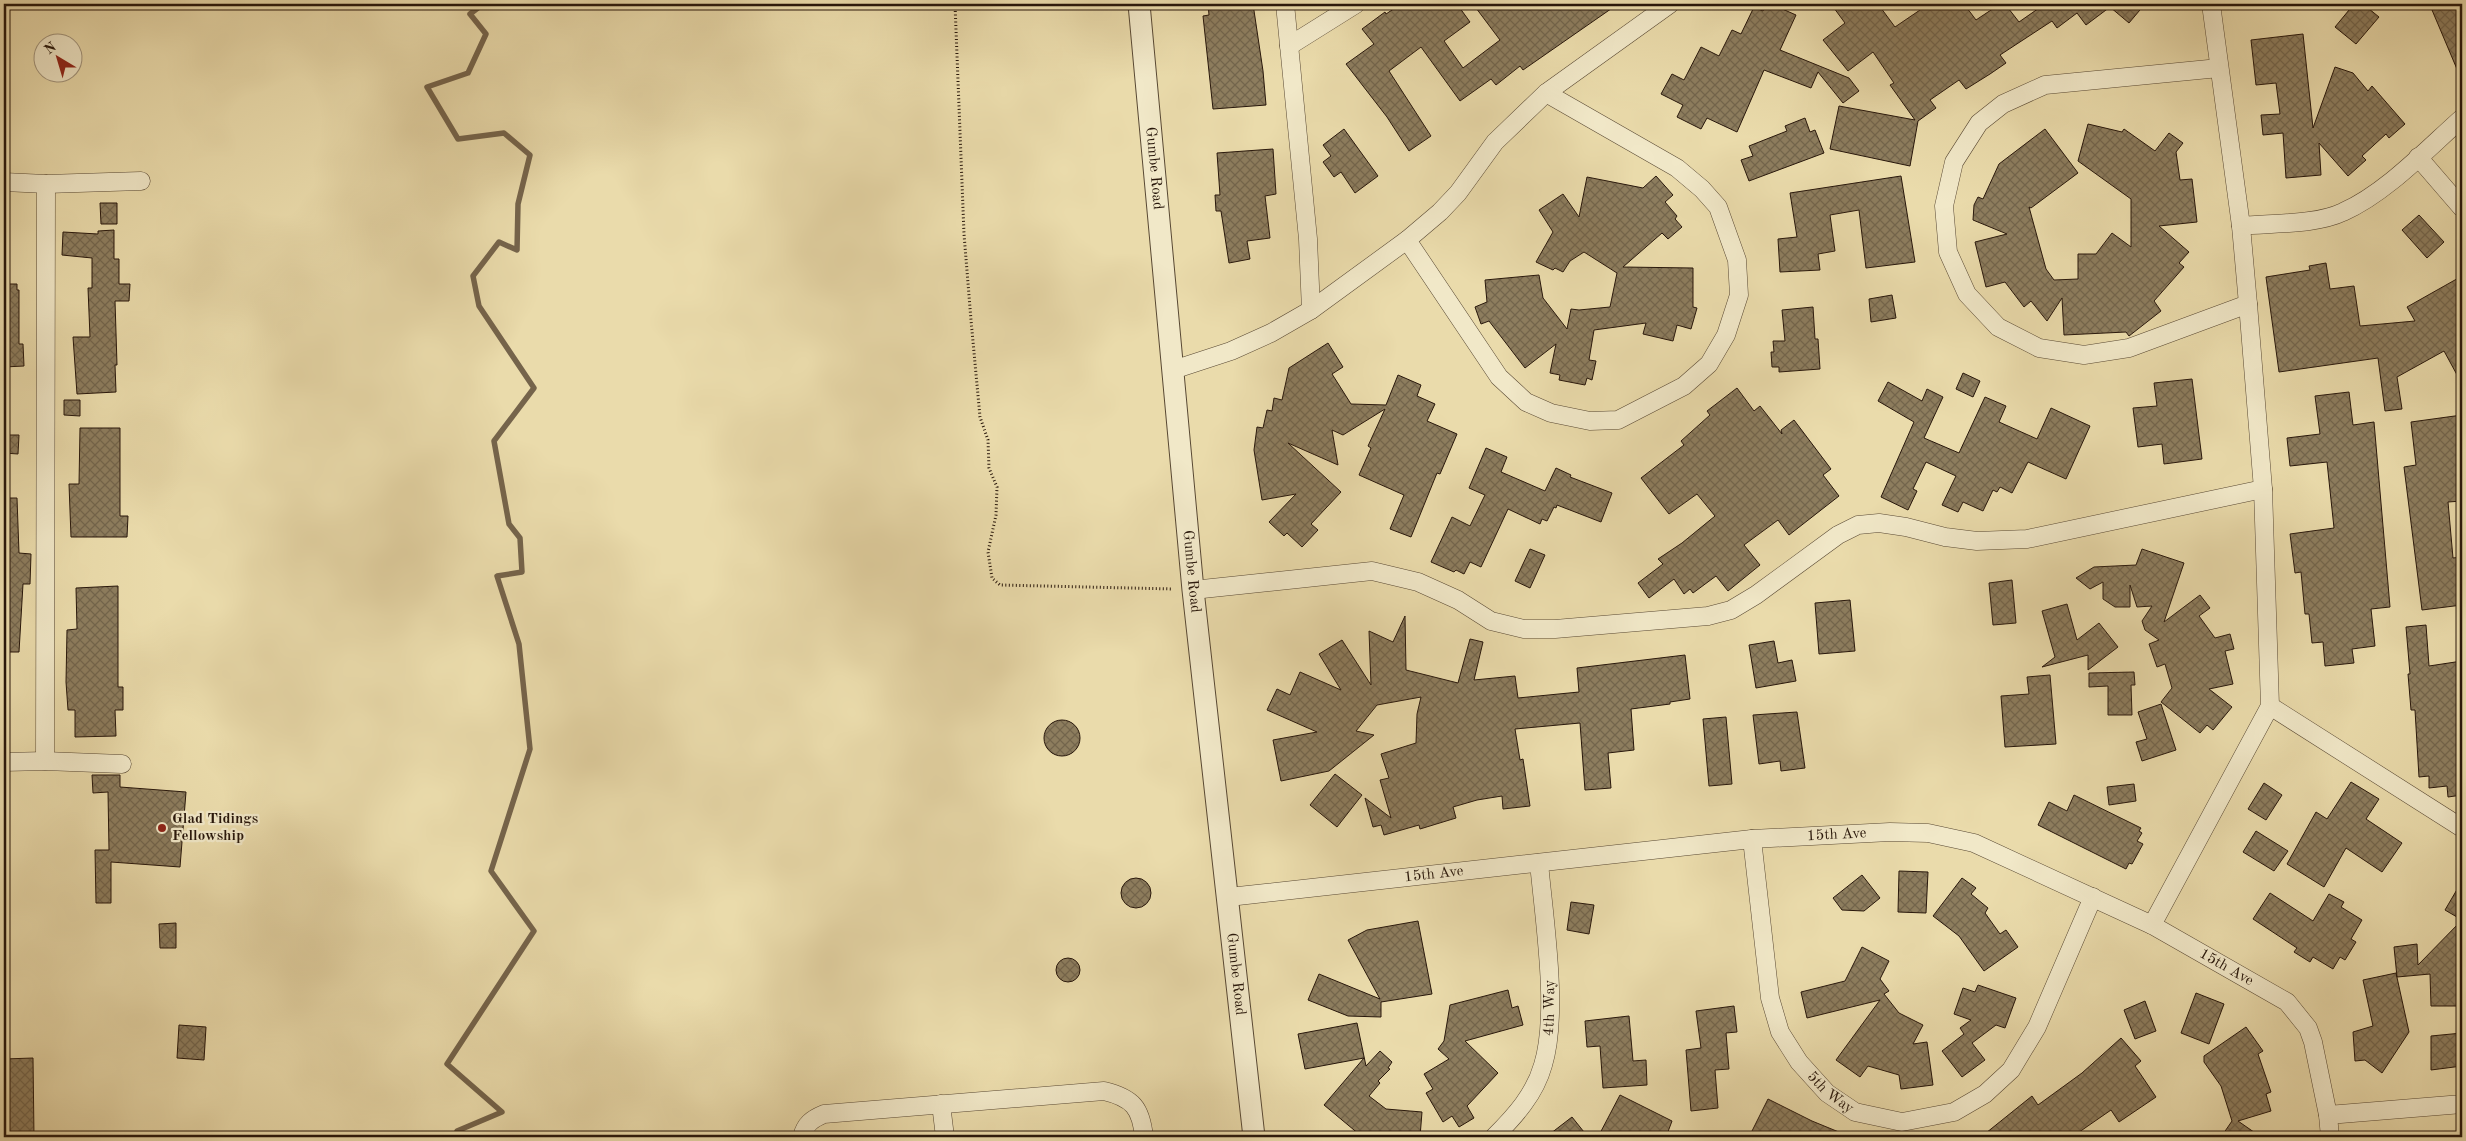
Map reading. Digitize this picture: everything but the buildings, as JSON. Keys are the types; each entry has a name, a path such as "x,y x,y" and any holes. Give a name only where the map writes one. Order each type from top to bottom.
{"street":[{"name":"Gumbe Road","path":"1139,4 1193,590 1229,897 1254,1137"},
{"path":"1285,4 1308,239 1311,310"},
{"path":"1289,46 1356,4"},
{"path":"1173,370 1231,351 1270,333 1311,310 1407,240 1440,212 1458,193 1495,142 1546,94 1670,4"},
{"path":"2152,925 2270,706 2263,489 2248,304 2241,226 2211,4"},
{"path":"2219,68 2045,85 2003,104 1979,123 1954,162 1944,206 1948,252 1967,294 1998,327 2039,348 2084,355 2129,348 2248,304"},
{"path":"1407,240 1499,377 1526,402 1551,413 1590,421 1618,420 1684,386 1709,364 1726,335 1739,295 1737,260 1718,207 1702,189 1677,168 1546,94"},
{"path":"2241,226 2318,219 2342,213 2384,186 2462,118"},
{"path":"2418,157 2462,208"},
{"path":"4,182 46,184 141,182"},
{"path":"45,761 46,184"},
{"path":"1193,590 1372,571 1418,582 1458,600 1491,621 1524,629 1555,629 1708,616 1731,610 1838,535 1858,525 1879,523 1906,527 1945,537 1977,541 2027,539 2263,489"},
{"path":"2270,706 2462,828"},
{"path":"4,762 45,761 122,764"},
{"name":"15th Ave","path":"1229,897 1752,839 1890,832 1928,833 1974,843 2152,925 2287,1002 2308,1028 2328,1115 2330,1137"},
{"name":"5th Way","path":"1752,839 1770,998 1780,1032 1799,1062 1827,1093 1855,1112 1902,1122 1954,1112 1985,1094 2011,1070 2037,1027 2093,897"},
{"name":"4th Way","path":"1494,1137 1521,1109 1543,1066 1549,1036 1549,984 1539,862"},
{"path":"802,1137 804,1130 812,1120 824,1114 1104,1091 1120,1095 1134,1104 1142,1120 1144,1137"},
{"path":"941,1104 945,1137"},
{"path":"2328,1115 2462,1104"}],"path":[{"path":"956,4 964,234 971,320 980,417 988,440 989,468 998,488 996,515 988,552 992,578 1000,585 1193,590"}],"waterway":[{"path":"455,1137 457,1131 502,1112 447,1064 534,931 491,871 530,749 519,644 497,576 522,572 520,538 509,524 494,441 534,388 479,306 473,276 499,242 517,250 518,204 530,155 504,133 458,139 427,87 468,73 486,34 470,14 483,4"}],"place":[{"name":"Glad Tidings Fellowship","path":"162,828"}]}
